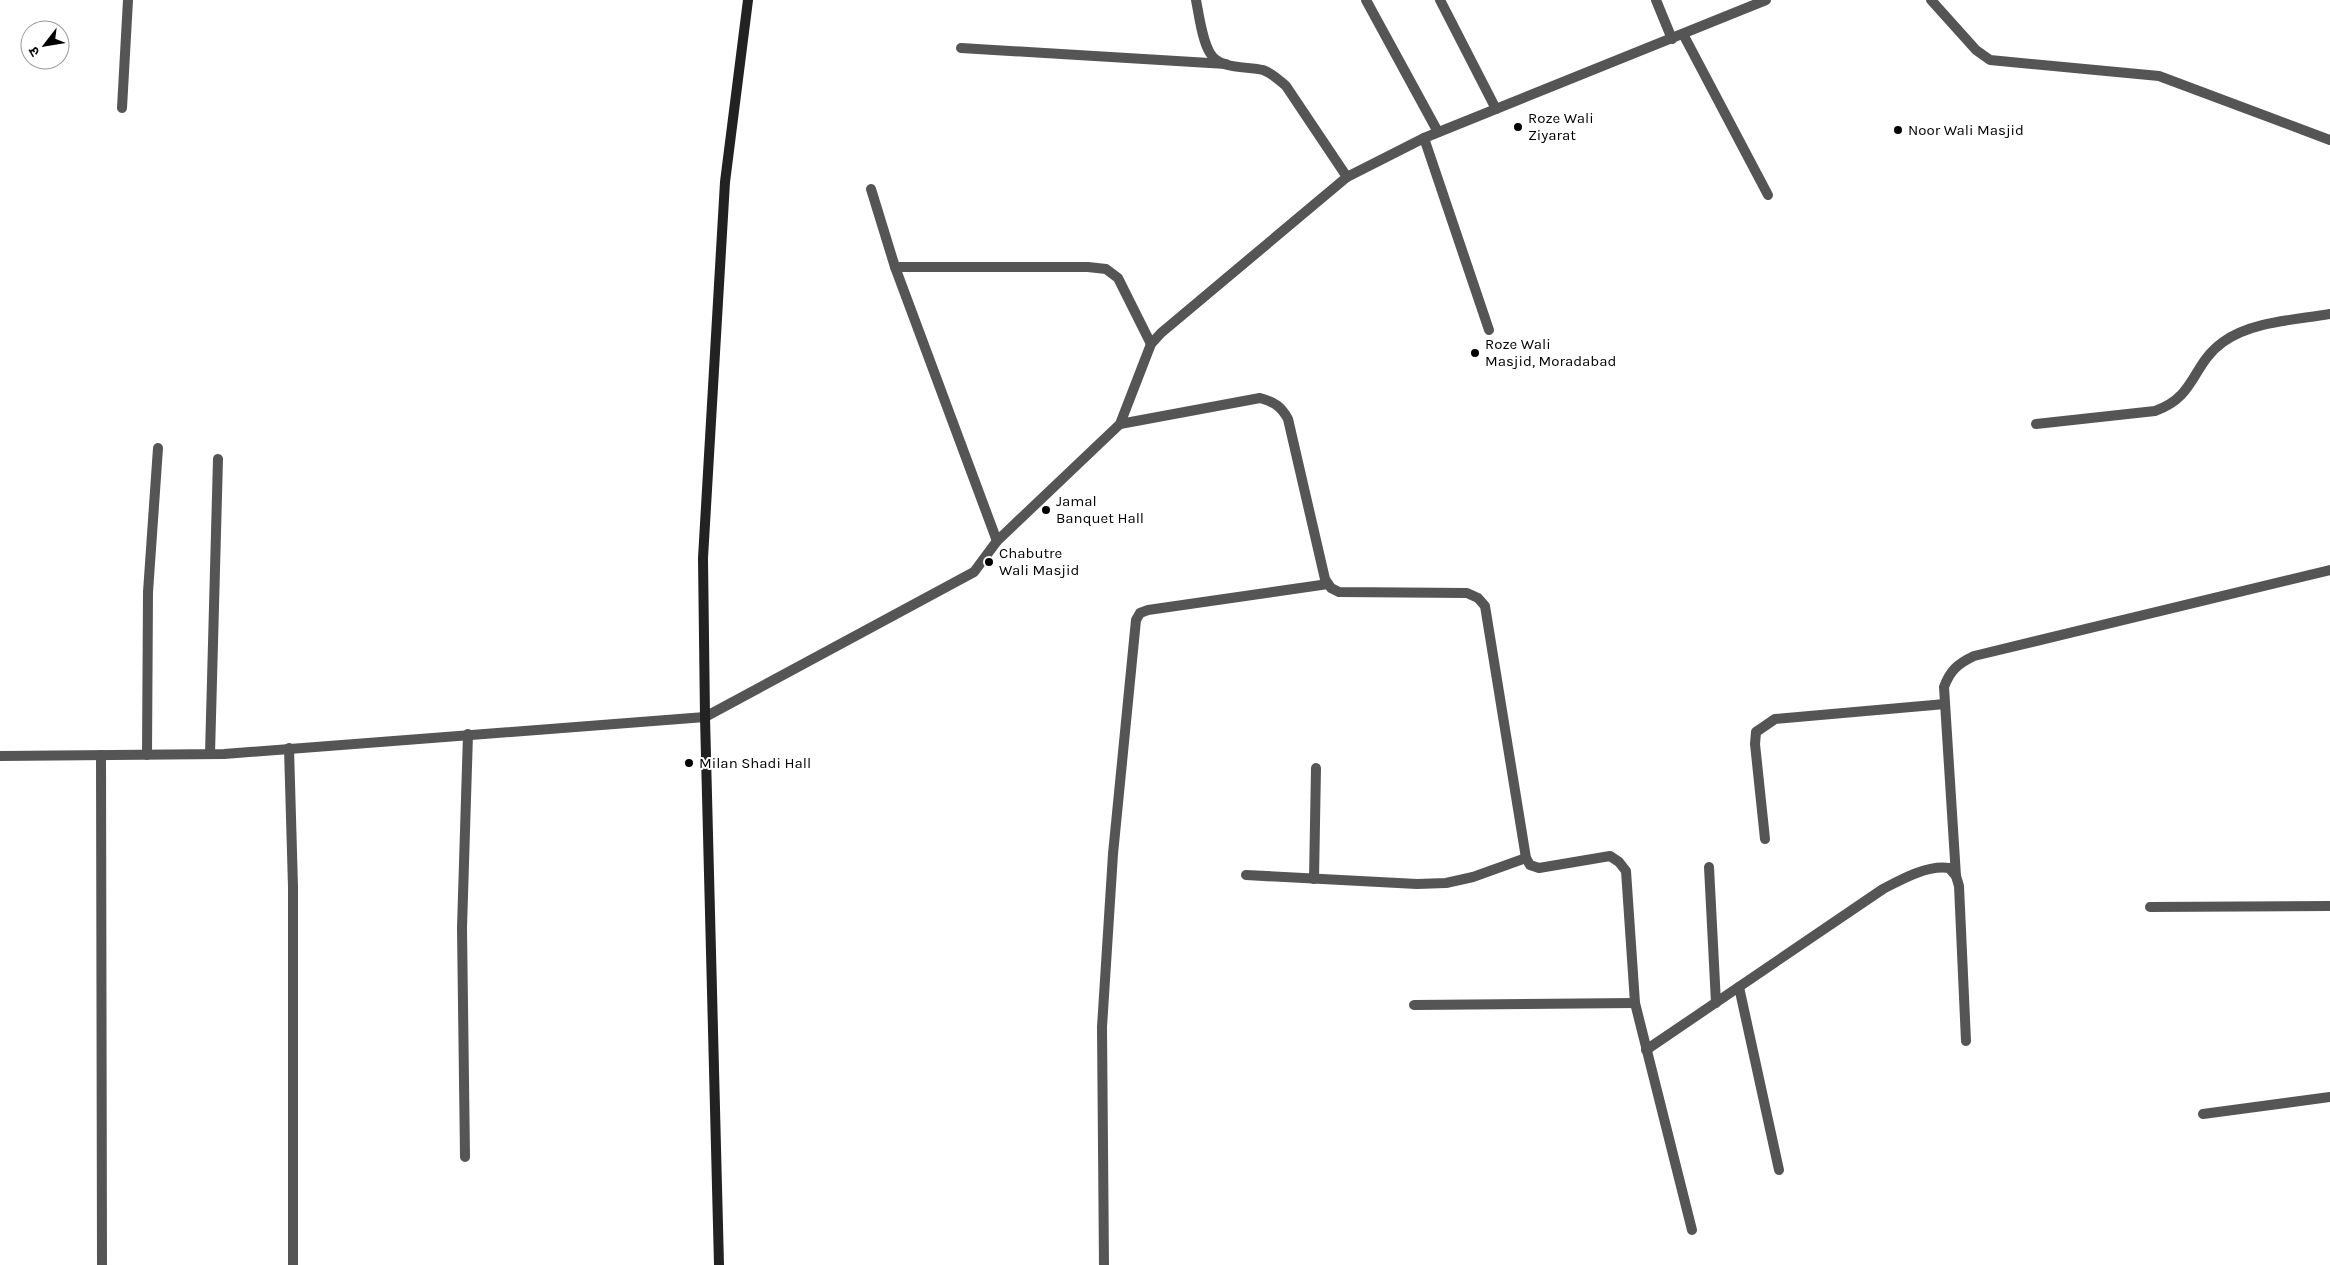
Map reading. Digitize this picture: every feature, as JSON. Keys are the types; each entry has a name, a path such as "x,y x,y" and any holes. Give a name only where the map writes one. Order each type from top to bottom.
{"street":[{"path":"122,108 128,0"},
{"path":"719,1265 705,717 703,558 725,182 748,0"},
{"path":"1196,0 1209,52 1215,60 1226,64"},
{"path":"1366,0 1438,132"},
{"path":"1440,0 1496,109"},
{"path":"1656,0 1672,39"},
{"path":"0,756 210,754 705,717 974,572 997,541 1120,424 1151,344 1161,333 1347,177 1438,132 1766,0"},
{"path":"1931,0 1976,50 1990,60 2159,76 2330,140"},
{"path":"1683,34 1768,195"},
{"path":"961,48 1226,64 1265,70 1286,86 1347,177"},
{"path":"1424,138 1489,330"},
{"path":"871,189 895,268 997,541"},
{"path":"895,268 1088,266 1106,269 1118,278 1151,344"},
{"path":"2036,424 2155,411 2171,406 2183,395 2207,356 2223,342 2244,330 2330,314"},
{"path":"1120,424 1260,398 1273,402 1282,408 1288,419 1324,578 1330,588 1340,592 1467,592 1478,598 1485,606 1526,858 1530,865 1538,868 1610,856 1619,862 1626,871 1636,1003 1646,1050 1692,1230"},
{"path":"147,755 148,592 158,448"},
{"path":"210,754 218,459"},
{"path":"1966,1041 1959,886 1956,876 1944,687 1950,673 1960,662 1974,656 2330,570"},
{"path":"1104,1265 1102,1026 1112,854 1136,620 1140,613 1148,610 1328,584"},
{"path":"1765,839 1755,744 1756,732 1764,725 1775,719 1945,704"},
{"path":"464,1157 462,928 468,734"},
{"path":"288,748 293,887 293,1265"},
{"path":"101,755 102,1265"},
{"path":"1314,879 1316,768"},
{"path":"1246,875 1417,884 1446,883 1473,877 1526,858"},
{"path":"1708,867 1716,1003"},
{"path":"1646,1050 1882,889 1904,878 1940,867 1949,868 1956,876"},
{"path":"2150,907 2330,906"},
{"path":"1739,987 1779,1170"},
{"path":"1414,1005 1636,1003"},
{"path":"2203,1114 2330,1097"}],"place":[{"name":"Roze Wali Ziyarat","path":"1518,127"},
{"name":"Noor Wali Masjid","path":"1898,130"},
{"name":"Roze Wali Masjid, Moradabad","path":"1475,353"},
{"name":"Jamal Banquet Hall","path":"1046,510"},
{"name":"Chabutre Wali Masjid","path":"989,562"},
{"name":"Milan Shadi Hall","path":"689,763"}]}
